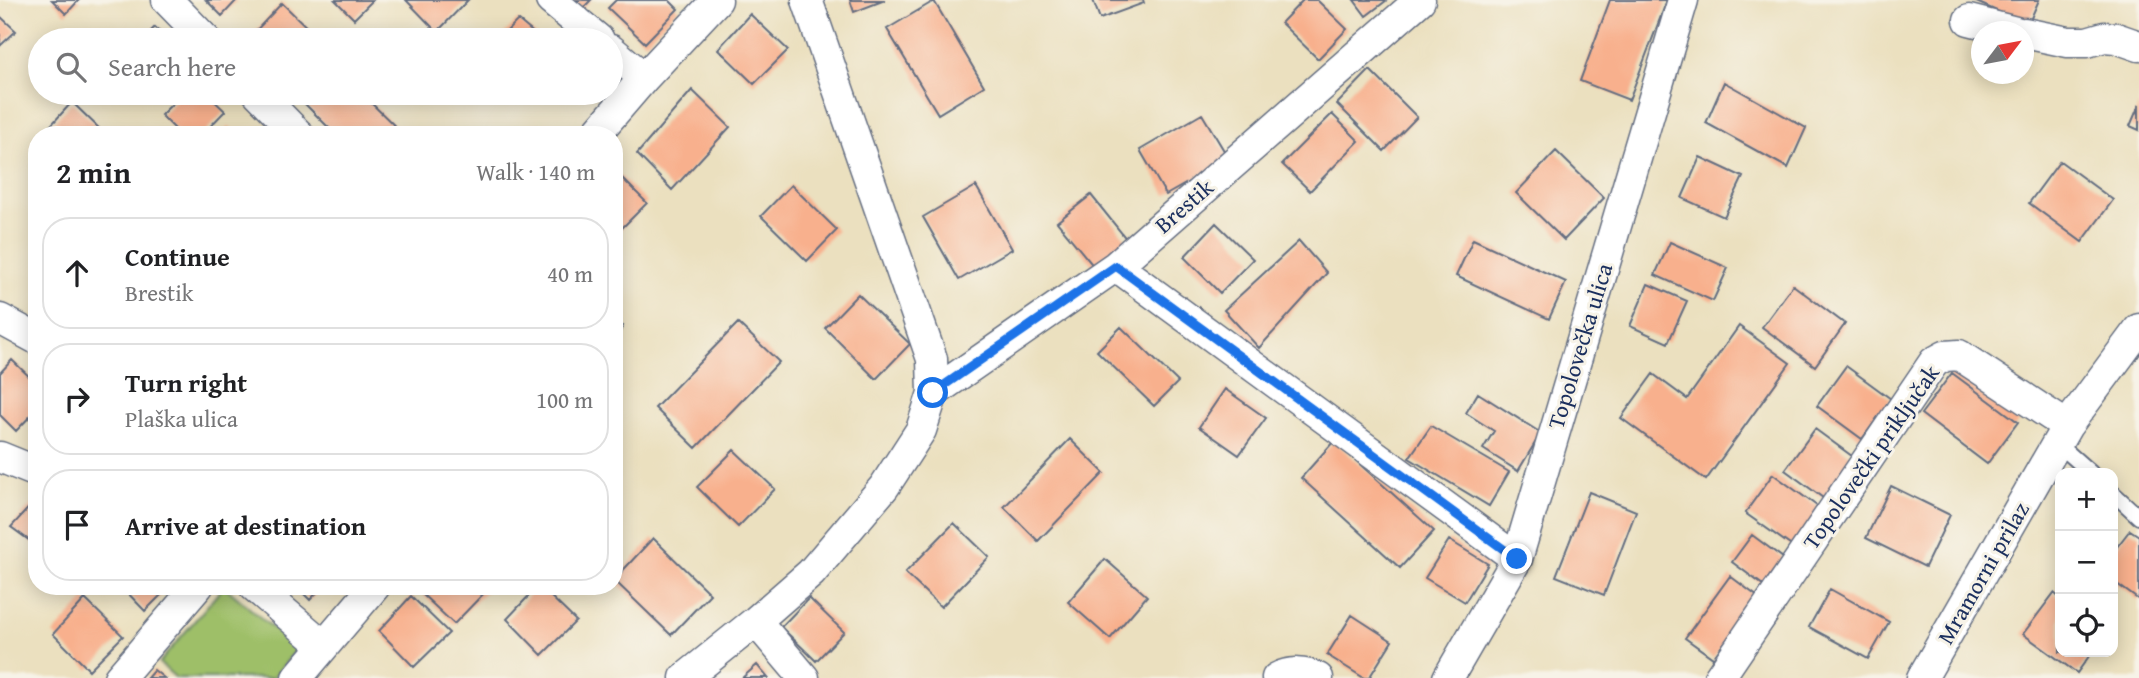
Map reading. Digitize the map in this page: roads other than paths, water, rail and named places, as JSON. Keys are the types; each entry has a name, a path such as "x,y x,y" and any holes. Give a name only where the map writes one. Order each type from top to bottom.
{"street":[{"path":"167,0 194,28"},
{"path":"551,0 584,28"},
{"path":"623,102 717,0"},
{"path":"685,678 757,621 811,573 884,487 920,430 933,393 932,359 807,0"},
{"name":"Brestik","path":"933,393 1116,266 1420,0"},
{"name":"Topolovečka ulica","path":"1448,678 1517,559 1683,0"},
{"path":"1969,20 1973,21"},
{"path":"2034,35 2068,42 2116,38 2139,46"},
{"path":"623,60 644,78"},
{"path":"269,105 288,126"},
{"path":"603,126 621,105"},
{"path":"1116,266 1517,559"},
{"path":"0,318 28,334"},
{"name":"Mramorni prilaz","path":"1922,678 2062,434 2139,329"},
{"name":"Topolovečki priključak","path":"1719,678 1934,362 1945,356 1959,355 2062,434"},
{"path":"119,678 190,595"},
{"path":"264,595 324,646"},
{"path":"297,678 367,595"},
{"path":"757,621 804,678"},
{"path":"1277,678 1282,675 1306,673 1318,678"}],"lane":[{"path":"2062,434 2087,468"},
{"path":"2118,498 2139,517"}]}
